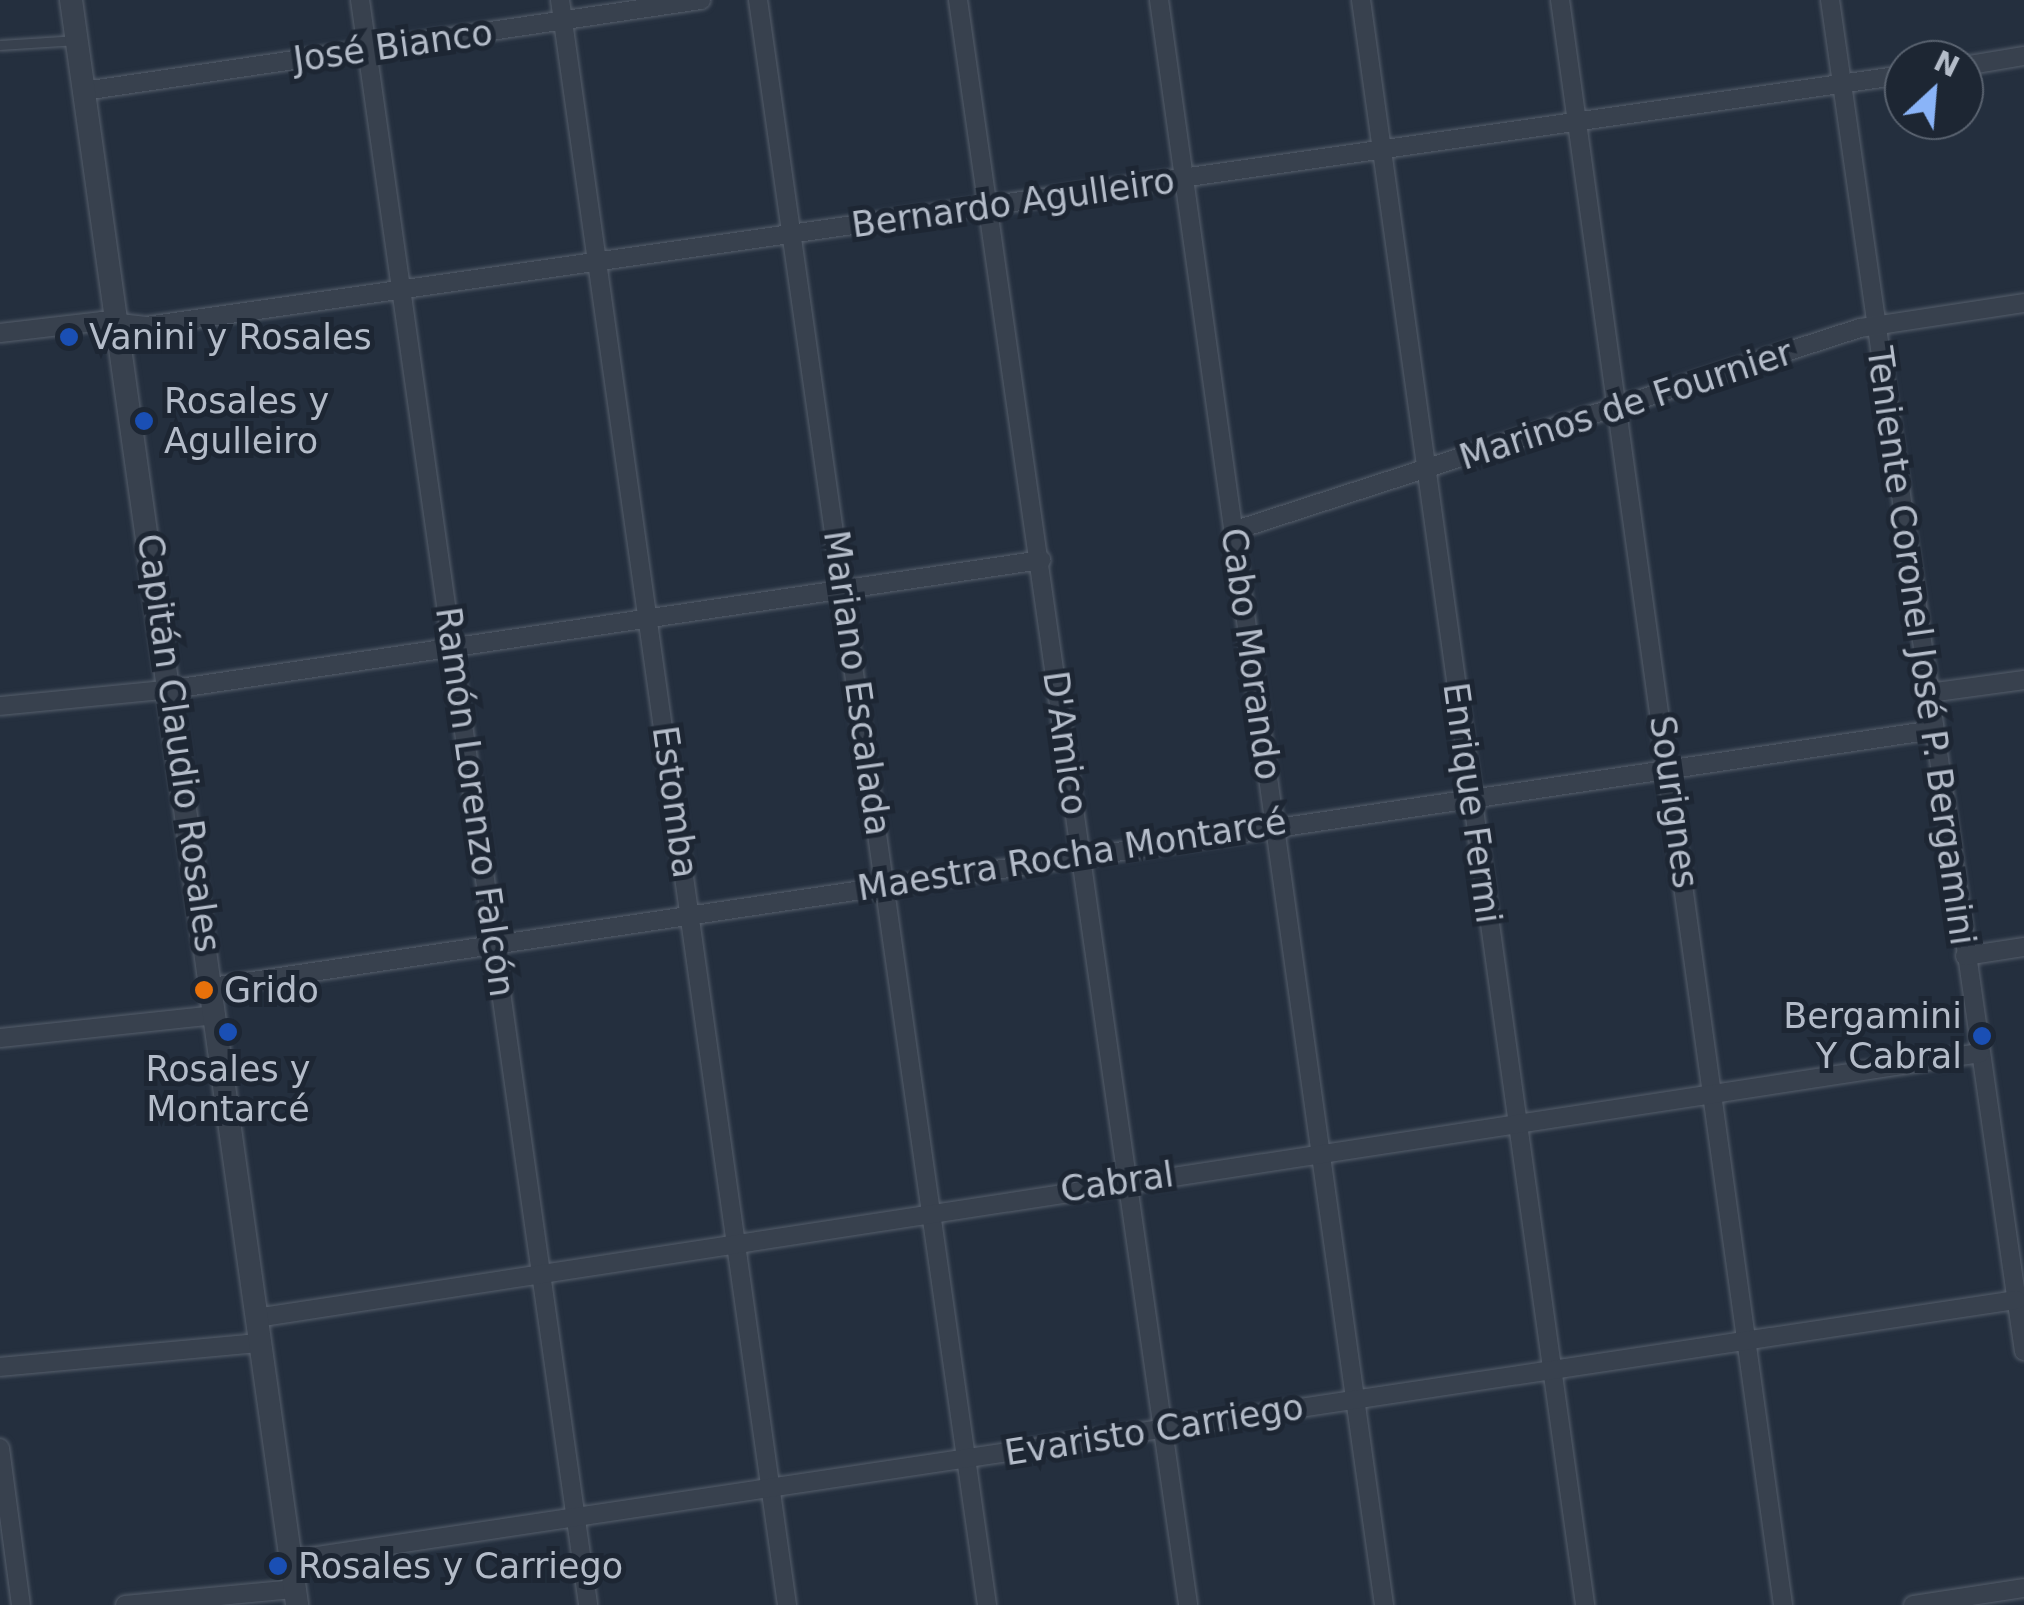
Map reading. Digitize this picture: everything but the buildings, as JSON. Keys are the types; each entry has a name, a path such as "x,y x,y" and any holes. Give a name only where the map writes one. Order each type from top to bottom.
{"street":[{"name":"Capitán Claudio Rosales","path":"71,0 174,689 214,1015 296,1597"},
{"name":"Ramón Lorenzo Falcón","path":"360,0 588,1605"},
{"name":"Estomba","path":"560,0 786,1605"},
{"name":"José Bianco","path":"84,91 702,0"},
{"name":"Mariano Escalada","path":"758,0 789,234 846,589 987,1605"},
{"name":"D'Amico","path":"958,0 1188,1605"},
{"name":"Cabo Morando","path":"1159,0 1326,1154 1384,1605"},
{"name":"Enrique Fermi","path":"1360,0 1585,1605"},
{"name":"Sourignes","path":"1560,0 1751,1340 1783,1605"},
{"name":"Teniente Coronel José P. Bergamini","path":"1830,0 1965,956 2019,1290 2024,1350"},
{"path":"1984,63 2024,56"},
{"name":"Bernardo Agulleiro","path":"0,333 400,290 1884,78"},
{"name":"Marinos de Fournier","path":"1233,531 1876,324 2024,303"},
{"path":"0,706 174,689 1041,560"},
{"path":"1930,693 2024,680"},
{"name":"Maestra Rocha Montarcé","path":"212,987 1276,824 1934,730"},
{"path":"1965,956 2024,948"},
{"path":"0,1038 214,1015"},
{"name":"Cabral","path":"256,1318 1128,1179 1326,1154 1980,1052"},
{"name":"Evaristo Carriego","path":"291,1560 1358,1399 1555,1373 2019,1290"},
{"path":"0,1367 260,1344"},
{"path":"0,1448 21,1605"},
{"path":"1912,1605 2024,1588"},
{"path":"125,1605 296,1597"}],"lane":[{"path":"0,45 77,40"}],"place":[{"name":"Vanini y Rosales","path":"69,337"},
{"name":"Rosales y Agulleiro","path":"144,421"},
{"name":"Grido","path":"204,990"},
{"name":"Rosales y Montarcé","path":"228,1032"},
{"name":"Bergamini Y Cabral","path":"1982,1036"},
{"name":"Rosales y Carriego","path":"278,1566"}]}
